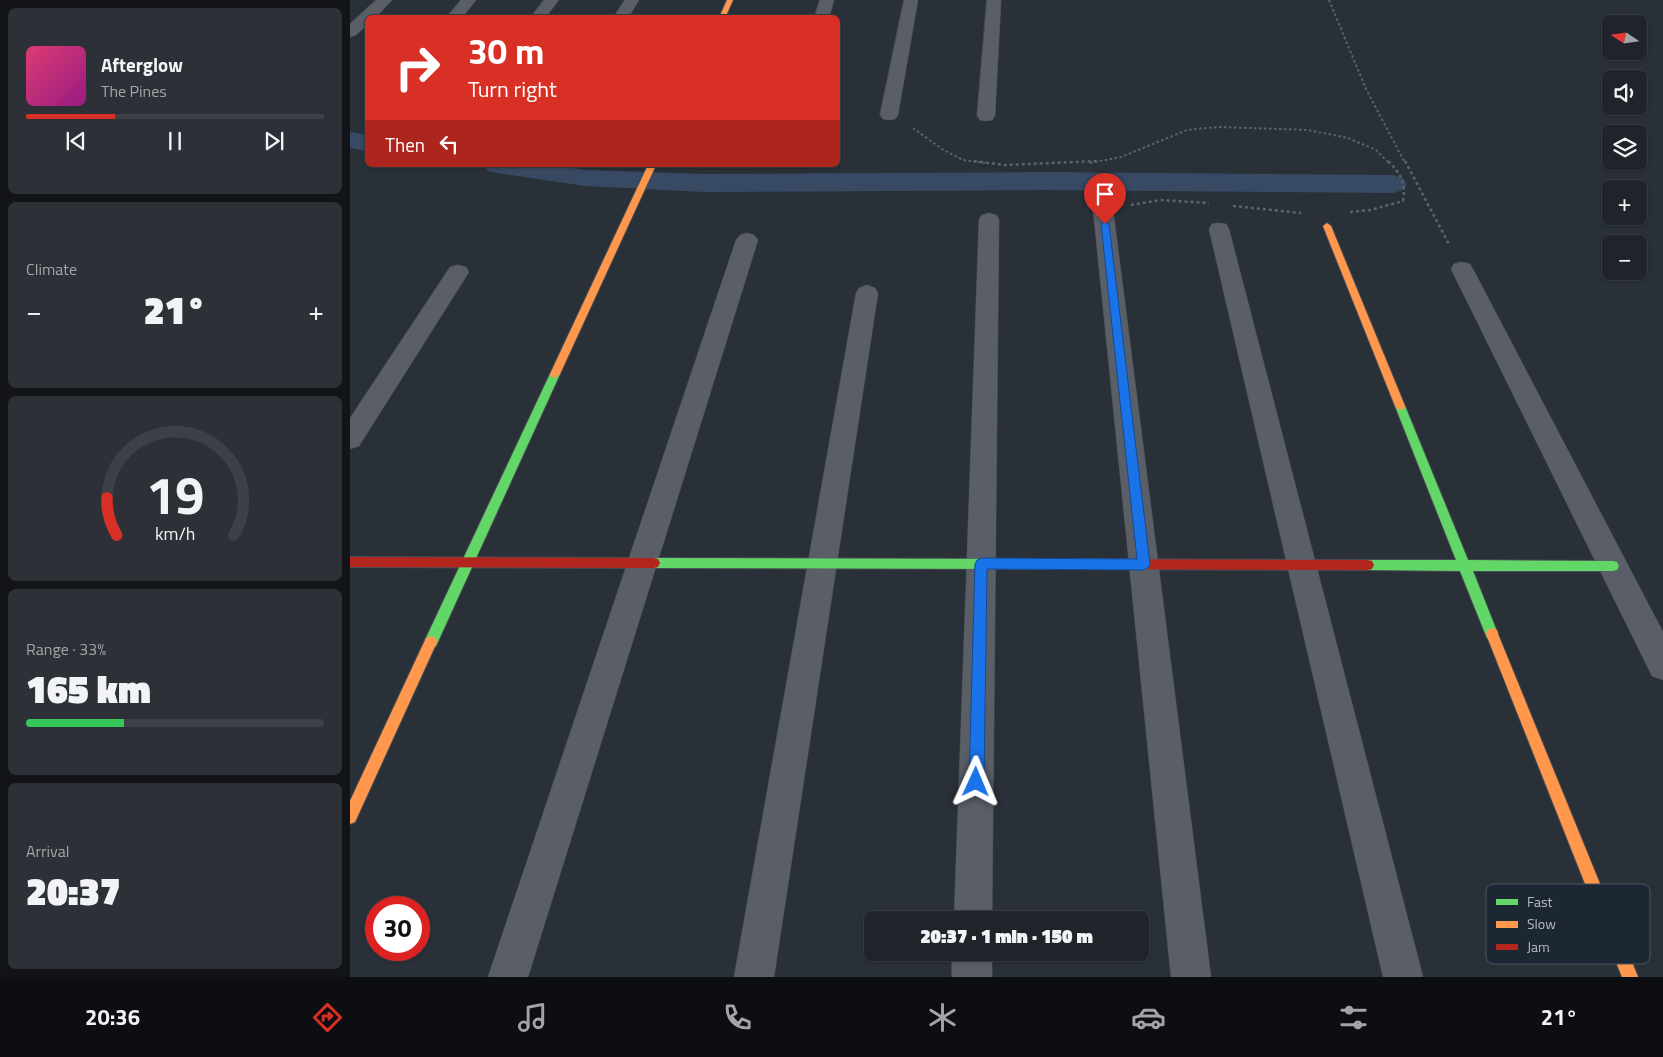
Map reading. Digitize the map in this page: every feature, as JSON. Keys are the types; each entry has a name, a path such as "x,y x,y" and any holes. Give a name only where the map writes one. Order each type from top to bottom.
{"street":[{"path":"369,15 385,0"},
{"path":"456,15 469,0"},
{"path":"540,15 552,0"},
{"path":"622,15 632,0"},
{"path":"723,15 730,0"},
{"path":"822,15 827,0"},
{"path":"889,116 911,0"},
{"path":"986,116 994,0"},
{"path":"350,32 365,18"},
{"path":"350,817 651,167"},
{"path":"1103,209 1191,977"},
{"path":"1220,212 1301,565 1403,977"},
{"path":"973,911 990,218"},
{"path":"1327,226 1593,884"},
{"path":"508,977 747,240"},
{"path":"1462,269 1663,665"},
{"path":"350,439 458,272"},
{"path":"754,977 867,293"},
{"path":"350,562 1612,566"},
{"path":"972,961 972,977"},
{"path":"1625,964 1630,977"}],"path":[{"path":"1329,0 1366,88 1462,269"},
{"path":"889,116 963,160 1005,166 1088,163 1121,157 1187,130 1218,127 1316,131 1348,138 1376,150 1398,171 1405,187 1403,201 1370,210 1344,212"},
{"path":"1103,209 1160,200 1220,212 1268,211 1307,213"}],"waterway":[{"path":"350,140 365,142"},
{"path":"511,167 585,178 705,183 1045,181 1393,184"}],"traffic: fast":[{"path":"431,642 555,374"},
{"path":"1400,406 1492,634"},
{"path":"654,563 1060,564"},
{"path":"1368,565 1613,566"}],"traffic: slow":[{"path":"723,15 730,0"},
{"path":"555,374 651,167"},
{"path":"1327,226 1400,406"},
{"path":"1492,634 1593,884"},
{"path":"350,817 431,642"},
{"path":"1625,964 1630,977"}],"traffic: jam":[{"path":"350,562 654,563"},
{"path":"1060,564 1368,565"}],"route":[{"path":"976,782 981,564 1144,564 1105,224"}]}
